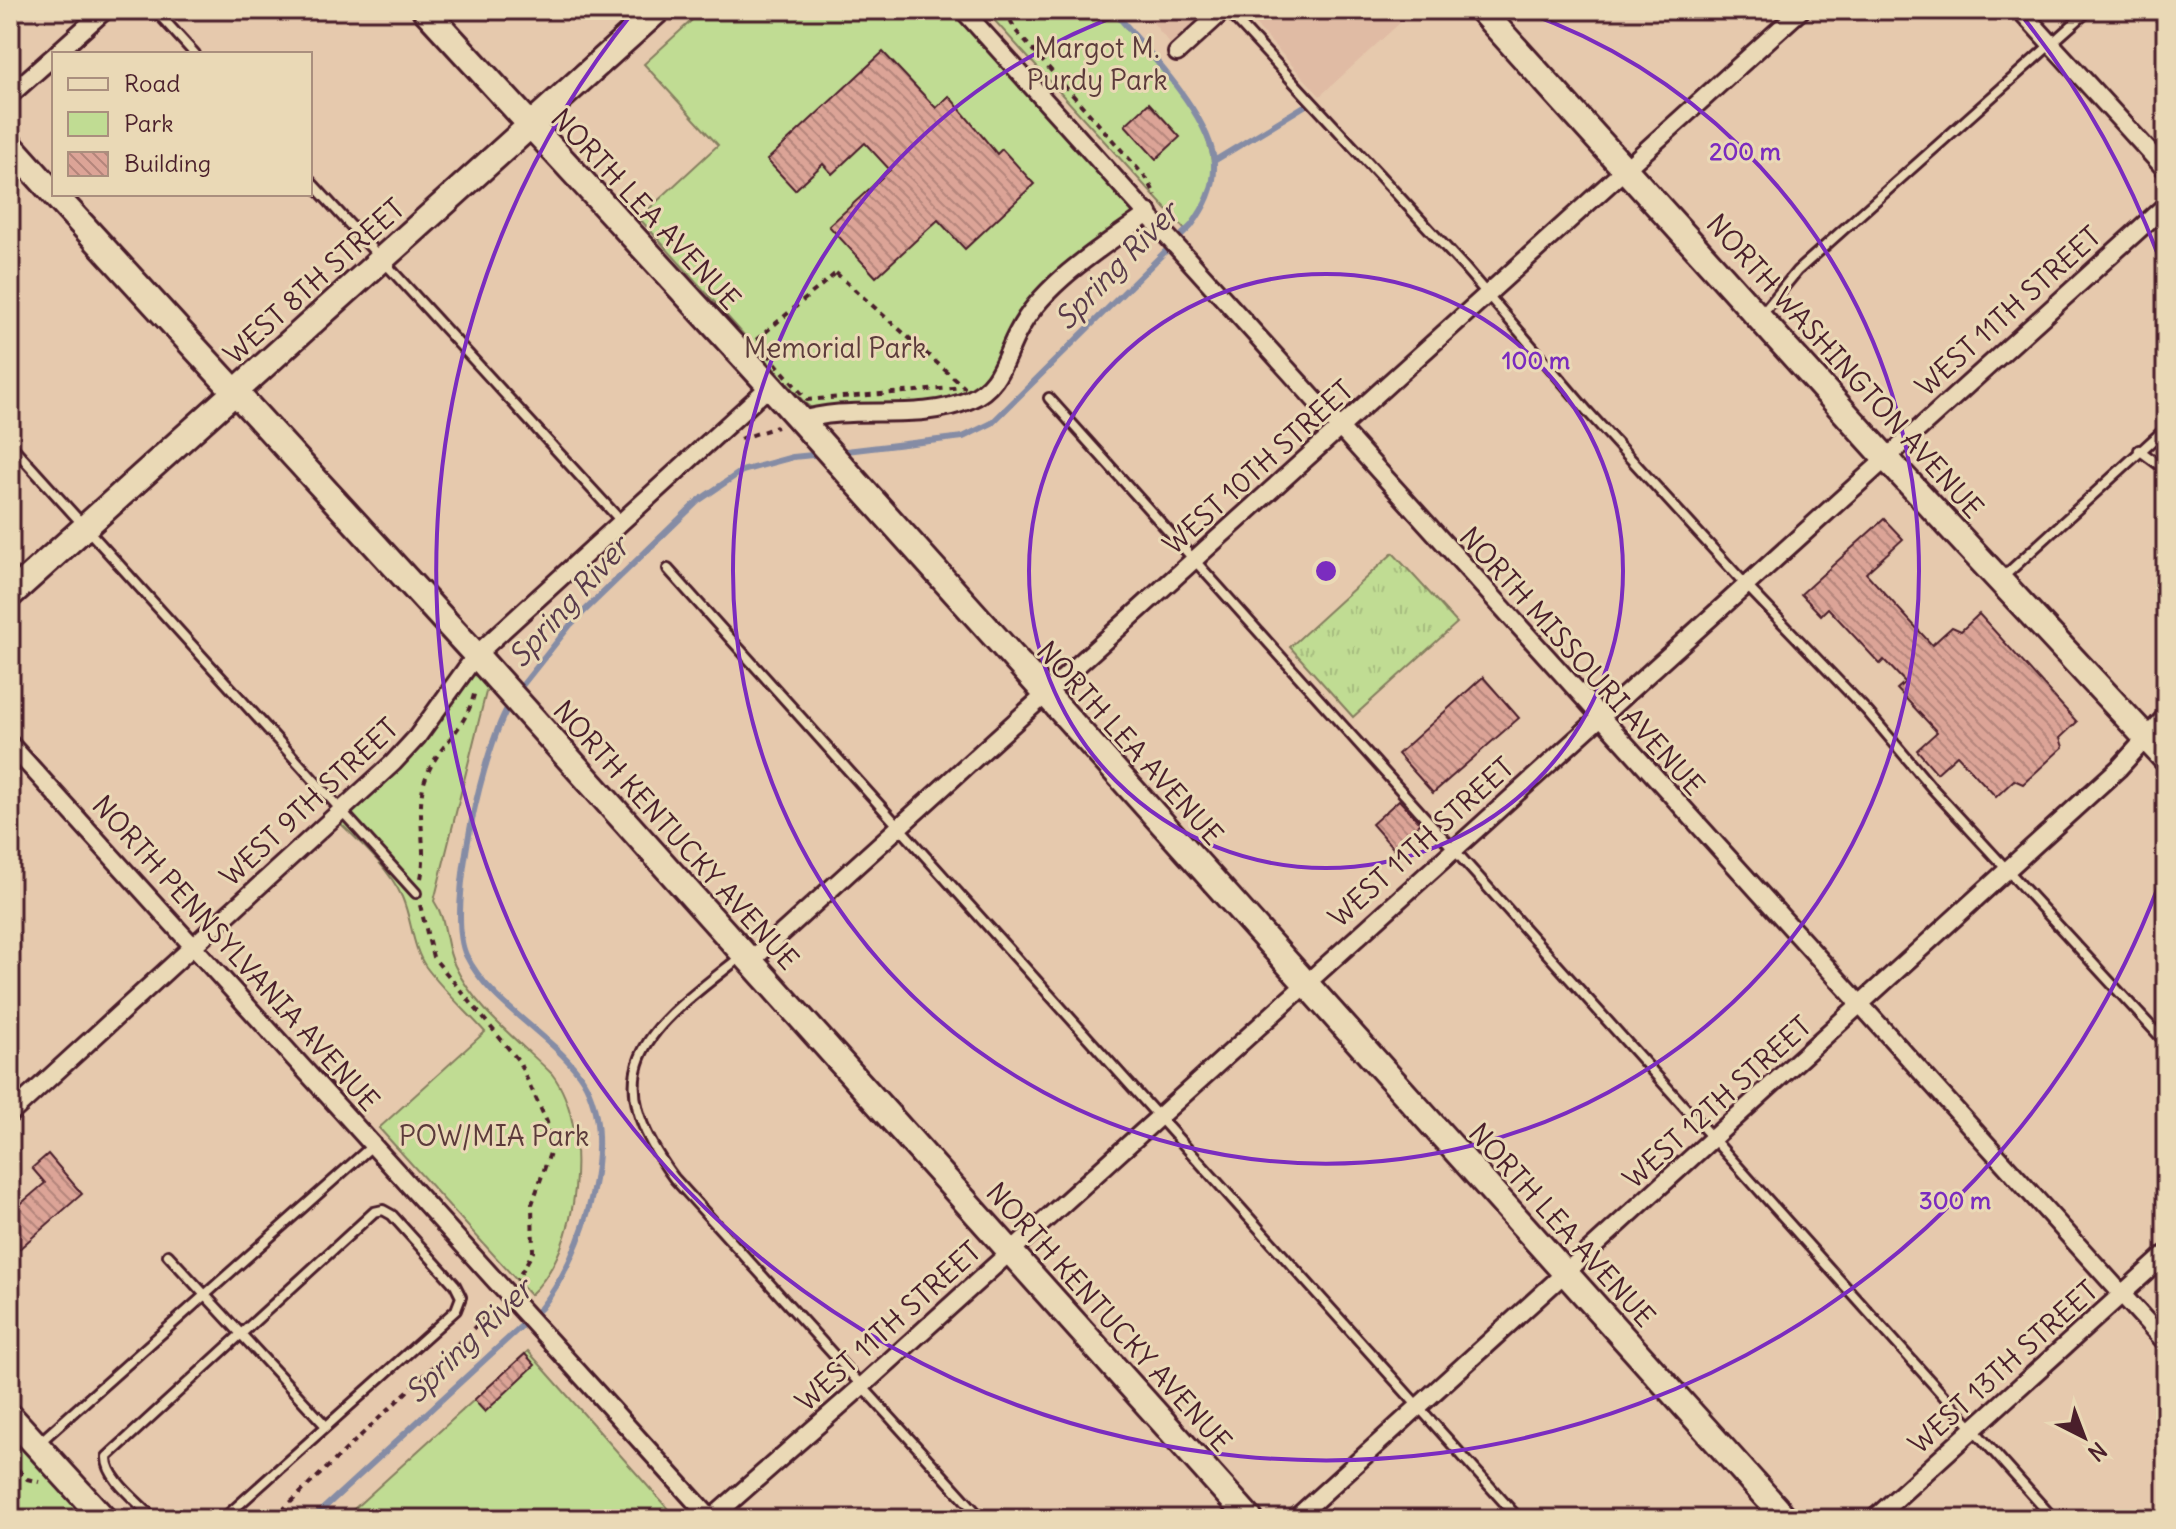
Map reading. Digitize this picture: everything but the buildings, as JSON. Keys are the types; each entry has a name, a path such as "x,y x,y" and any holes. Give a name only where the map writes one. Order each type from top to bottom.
{"street":[{"path":"58,52 105,10"},
{"name":"NORTH LEA AVENUE","path":"425,10 770,386 1786,1519"},
{"name":"WEST 8TH STREET","path":"10,595 658,10"},
{"name":"NORTH MISSOURI AVENUE","path":"963,10 1149,213 1597,717 2166,1343"},
{"path":"1177,53 1226,10"},
{"name":"WEST 10TH STREET","path":"747,959 1048,696 1801,10"},
{"path":"2020,10 2166,170"},
{"name":"NORTH WASHINGTON AVENUE","path":"1495,15 1626,168 1885,457 2166,759"},
{"path":"10,95 52,58"},
{"name":"NORTH KENTUCKY AVENUE","path":"10,145 52,192"},
{"name":"NORTH KENTUCKY AVENUE","path":"56,196 476,655 1250,1519"},
{"name":"WEST 11TH STREET","path":"711,1519 862,1386 1597,717 2166,205"},
{"path":"804,426 839,413 928,410 984,393 1000,375 1017,334 1038,302 1149,213"},
{"name":"WEST 9TH STREET","path":"13,1104 341,811 417,737 476,655 770,386"},
{"name":"WEST 12TH STREET","path":"1295,1519 1861,1007 2118,769 2166,716"},
{"name":"NORTH PENNSYLVANIA AVENUE","path":"10,744 523,1307 711,1519"},
{"name":"WEST 13TH STREET","path":"1874,1519 2166,1254"},
{"path":"10,1416 104,1519"}],"lane":[{"path":"155,10 193,52"},
{"path":"1226,10 1487,295 1745,584 1867,711 2166,1043"},
{"path":"1759,317 1797,271 2089,10"},
{"path":"312,183 622,522"},
{"path":"1049,398 2054,1519"},
{"path":"2000,580 2166,428"},
{"path":"10,444 416,893"},
{"path":"2139,450 2166,470"},
{"path":"668,569 1519,1519"},
{"path":"747,959 685,1003 645,1042 633,1073 635,1099 652,1143 674,1178 982,1519"},
{"path":"37,1445 374,1144"},
{"path":"154,1519 113,1475 107,1466 107,1457 374,1212 383,1210 401,1224 455,1285 461,1297 456,1310 223,1519"},
{"path":"168,1255 326,1426"}],"path":[{"path":"1005,10 1016,31 1156,191 1156,202 1149,213"},
{"path":"836,273 964,387 807,400 756,340 836,273"},
{"path":"273,1519 459,1346 509,1292 533,1252 532,1204 550,1159 547,1122 518,1060 433,957 416,893 422,875 422,794 426,779 463,725"},
{"path":"10,1461 27,1479 45,1487"}],"shaded area":[{"path":"1143,10 1224,10 1177,53"},
{"path":"1242,10 1414,10 1320,96"}],"green space":[{"name":"Memorial Park","path":"703,10 963,10 1149,213 1059,283 1004,366 966,401 820,415 805,403 639,218 718,145 644,64"},
{"name":"Margot M. Purdy Park","path":"985,10 1113,10 1177,86 1195,114 1208,144 1213,173 1206,203 1186,231"},
{"path":"1393,553 1457,623 1353,717 1290,647"},
{"name":"POW/MIA Park","path":"476,655 500,682 486,692 434,901 442,917 452,958 464,982 499,1024 552,1074 565,1097 573,1125 575,1188 570,1220 547,1275 530,1295 379,1128 485,1032 426,967 402,897 389,875 334,817 393,763"},
{"path":"528,1351 676,1518 343,1519"},
{"path":"10,1416 104,1519 10,1519"}],"waterway":[{"name":"Spring River","path":"838,452 963,437 992,423 1191,226 1201,212 1214,173 1211,145 1190,104 1113,10"},
{"path":"1214,161 1306,105"},
{"name":"Spring River","path":"517,692 571,624 698,501 742,471 793,457 823,454"},
{"name":"Spring River","path":"312,1519 541,1308 571,1258 592,1194 598,1129 592,1099 579,1074 566,1059 504,1003 476,972 466,955 461,933 460,902 470,827 490,752 511,702"}]}
